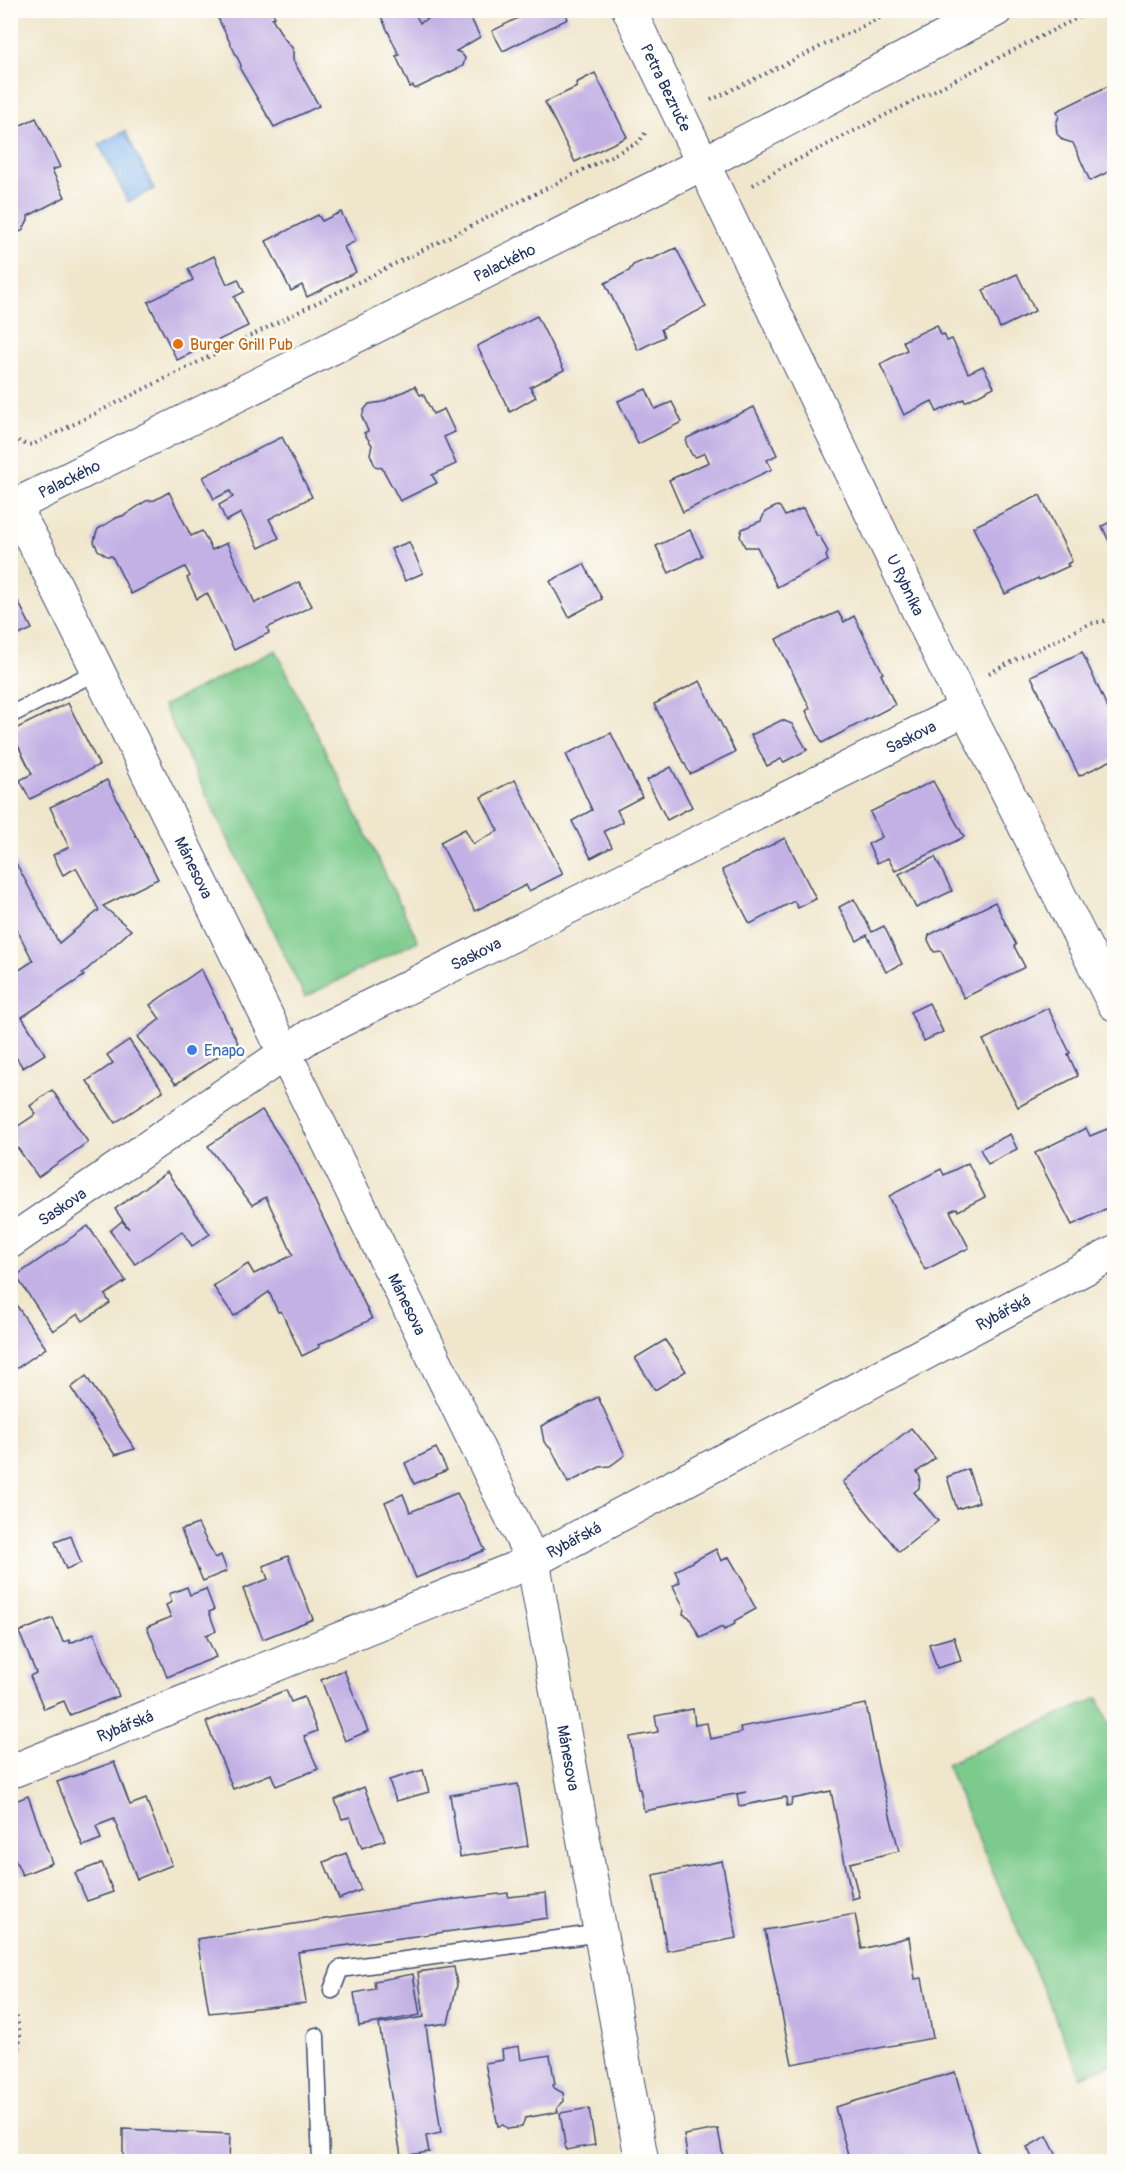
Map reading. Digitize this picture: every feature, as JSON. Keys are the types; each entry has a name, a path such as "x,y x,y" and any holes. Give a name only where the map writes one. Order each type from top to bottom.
{"street":[{"name":"Petra Bezruče","path":"629,10 704,163"},
{"name":"Palackého","path":"12,505 704,163 996,10"},
{"name":"U Rybníka","path":"704,163 961,698 1114,1004"},
{"name":"Mánesova","path":"12,505 39,552 98,671 533,1561 642,2162"},
{"name":"Saskova","path":"10,1242 310,1036 961,698"},
{"name":"Rybářská","path":"10,1772 533,1561 1114,1253"}],"lane":[{"path":"10,714 98,671"},
{"path":"332,1990 340,1969 601,1933"},
{"path":"316,2036 321,2162"}],"path":[{"path":"10,432 21,443 34,444 639,142 647,130 896,10"},
{"path":"723,203 783,167 1094,10"},
{"path":"10,448 21,443"},
{"path":"961,698 1089,624 1108,620 1114,623"},
{"path":"10,2001 20,2025 20,2047 10,2060"}],"green space":[{"path":"276,650 418,941 305,997 163,706"},
{"path":"1098,1698 1114,1736 1114,2063 1081,2077 946,1764"}],"water":[{"path":"125,131 154,189 128,202 99,144"}],"building":[{"path":"234,10 271,10 275,17 272,18 293,49 293,60 319,106 274,127 240,69 241,65 218,18"},
{"path":"378,10 413,10 420,23 443,10 467,10 480,37 456,51 465,58 463,66 415,89 413,86 410,87 396,56 399,55"},
{"path":"534,10 564,10 568,19 503,51 492,31"},
{"path":"595,73 627,137 575,162 545,102 577,87 576,83"},
{"path":"1114,83 1114,169 1090,181 1073,143 1063,140 1057,134 1056,124 1059,116 1057,111"},
{"path":"36,118 60,167 52,170 65,197 28,216 22,231 10,235 10,130"},
{"path":"341,212 356,241 344,247 356,272 307,297 302,285 291,291 266,241 318,215 322,221"},
{"path":"676,248 706,307 661,329 664,337 638,350 605,283 629,271 633,265"},
{"path":"214,256 227,284 238,279 244,292 234,297 248,326 177,360 148,302 193,280 188,269"},
{"path":"1017,274 1035,311 1000,328 983,290"},
{"path":"537,316 564,370 530,387 536,397 510,412 477,346"},
{"path":"937,325 941,335 944,334 947,341 952,339 968,373 983,366 994,387 965,402 964,399 937,412 932,401 904,415 880,364 907,350 903,341"},
{"path":"415,386 420,395 423,394 433,414 444,409 455,432 444,437 456,464 432,475 437,483 400,501 382,468 375,466 370,454 372,445 364,433 368,431 362,417 369,404 382,402"},
{"path":"646,389 655,409 672,402 682,422 638,444 618,401"},
{"path":"754,407 777,455 767,460 772,469 683,512 669,480 709,462 705,453 696,457 692,455 686,443 687,438"},
{"path":"282,437 312,497 269,519 279,538 259,548 241,513 226,521 219,505 233,497 230,491 214,499 203,477"},
{"path":"169,492 191,536 202,531 212,550 227,543 255,603 299,582 312,606 267,628 269,633 234,650 207,593 197,599 187,578 190,576 185,567 131,594 112,556 107,556 98,550 94,542 96,534 98,529 116,518 125,515 146,501 155,500"},
{"path":"1040,495 1072,561 1067,564 1069,566 1005,594 973,527"},
{"path":"777,506 785,516 803,508 828,552 826,556 828,561 777,587 757,547 745,547 740,536 742,529 761,521 765,512"},
{"path":"1114,520 1114,552 1102,526"},
{"path":"690,530 702,556 669,573 656,546"},
{"path":"409,542 423,573 405,581 391,549"},
{"path":"584,564 602,599 569,617 550,581"},
{"path":"10,585 32,629 10,639"},
{"path":"838,612 844,622 854,616 883,673 881,674 895,705 822,743 806,711 810,708 776,639"},
{"path":"1082,652 1114,722 1114,759 1079,776 1031,676"},
{"path":"700,681 735,752 690,774 654,704"},
{"path":"68,703 99,765 30,799 20,780 32,774 11,731"},
{"path":"782,720 792,724 807,750 784,762 781,759 767,766 751,735"},
{"path":"611,733 642,797 617,810 623,822 604,831 612,847 591,858 572,821 592,810 566,754"},
{"path":"671,767 692,807 667,820 647,780"},
{"path":"107,780 158,879 103,906 131,930 82,974 84,976 22,1017 45,1054 23,1068 10,1048 10,976 33,961 10,916 10,852 59,943 99,910 76,868 63,875 53,855 69,847 50,807"},
{"path":"515,780 563,874 529,891 526,885 475,911 440,842 465,829 473,844 498,831 481,797"},
{"path":"933,781 964,837 895,871 888,858 877,863 868,844 882,837 870,812"},
{"path":"785,838 816,899 798,908 794,901 750,924 722,870"},
{"path":"935,857 952,891 916,908 899,874"},
{"path":"854,899 872,932 884,926 902,964 886,972 867,935 857,941 839,907"},
{"path":"995,902 1025,967 964,998 941,951 934,952 928,940 929,935"},
{"path":"201,969 238,1043 176,1084 137,1037 160,1019 150,1005"},
{"path":"929,1003 943,1032 924,1041 910,1012"},
{"path":"1048,1008 1070,1053 1068,1054 1078,1076 1018,1107 983,1040"},
{"path":"129,1040 163,1091 115,1123 87,1081 113,1063 107,1055"},
{"path":"52,1090 88,1142 38,1177 10,1137 10,1116 18,1126 36,1114 30,1106"},
{"path":"262,1110 294,1158 372,1319 318,1345 320,1347 302,1356 281,1311 278,1312 269,1292 234,1316 213,1286 248,1264 254,1274 293,1255 266,1197 252,1205 208,1146"},
{"path":"1086,1128 1090,1136 1107,1129 1114,1144 1114,1205 1072,1225 1035,1153"},
{"path":"1010,1134 1017,1149 988,1164 980,1149"},
{"path":"968,1163 985,1197 958,1211 957,1208 950,1211 969,1248 925,1270 889,1196 941,1169 944,1175"},
{"path":"167,1172 210,1234 192,1246 182,1231 135,1264 110,1231 122,1221 129,1229 115,1209"},
{"path":"88,1226 126,1281 105,1295 110,1303 83,1321 78,1314 53,1331 16,1276"},
{"path":"10,1296 46,1348 10,1373"},
{"path":"665,1340 686,1371 655,1390 635,1358"},
{"path":"86,1376 135,1449 115,1455 71,1388"},
{"path":"598,1397 625,1455 610,1466 600,1467 568,1483 552,1450 544,1442 541,1426"},
{"path":"911,1428 935,1458 917,1472 920,1477 919,1488 914,1492 938,1521 899,1552 843,1482"},
{"path":"436,1448 447,1470 414,1484 405,1463"},
{"path":"968,1469 979,1502 957,1509 947,1477"},
{"path":"457,1493 485,1550 416,1578 385,1502 403,1494 410,1512"},
{"path":"198,1524 215,1558 221,1555 227,1571 203,1581 181,1530"},
{"path":"71,1536 81,1563 66,1569 55,1542"},
{"path":"716,1549 721,1561 729,1557 756,1609 734,1621 735,1624 724,1630 722,1627 700,1638 689,1617 683,1614 684,1608 673,1586 680,1582 675,1571"},
{"path":"288,1556 313,1619 263,1639 243,1589 268,1579 263,1566"},
{"path":"187,1587 190,1595 206,1589 214,1610 209,1612 216,1631 206,1635 216,1657 167,1677 147,1627 171,1617 166,1605 172,1602 169,1594"},
{"path":"53,1618 63,1642 70,1640 70,1643 94,1633 119,1696 70,1715 64,1701 44,1709 30,1676 36,1673 19,1632"},
{"path":"954,1637 961,1661 937,1668 929,1644"},
{"path":"344,1670 368,1731 345,1741 321,1680"},
{"path":"286,1690 291,1702 304,1697 317,1731 304,1736 318,1769 276,1786 271,1774 233,1789 206,1722"},
{"path":"866,1704 878,1767 899,1851 850,1863 859,1897 852,1899 831,1791 792,1799 791,1805 787,1806 786,1797 739,1806 737,1794 746,1792 644,1811 640,1789 638,1789 630,1737 658,1732 655,1716 693,1709 695,1725 707,1723 710,1739 741,1733 740,1727"},
{"path":"114,1762 130,1805 146,1799 172,1865 137,1879 114,1819 96,1826 101,1839 83,1846 57,1782"},
{"path":"423,1770 429,1792 396,1801 389,1780"},
{"path":"518,1784 528,1846 460,1857 450,1795"},
{"path":"364,1787 385,1840 362,1848 350,1817 342,1819 335,1800"},
{"path":"28,1796 52,1863 22,1875 15,1859 10,1860 10,1803"},
{"path":"346,1853 361,1890 339,1899 324,1862"},
{"path":"722,1861 737,1938 667,1951 653,1875"},
{"path":"102,1863 113,1892 87,1901 75,1873"},
{"path":"508,1893 508,1897 546,1893 548,1918 298,1952 306,2003 209,2013 197,1939 448,1900"},
{"path":"855,1914 862,1949 909,1937 915,1979 922,1978 933,2038 792,2064 765,1930"},
{"path":"454,1967 457,1985 448,2023 426,2026 441,2133 426,2136 429,2152 401,2156 379,2024 424,2017 418,1972"},
{"path":"413,1974 420,2015 359,2026 354,1993 375,1989 374,1981"},
{"path":"519,2046 521,2060 550,2055 555,2084 553,2085 563,2093 564,2101 557,2108 558,2112 525,2118 522,2127 508,2129 503,2125 498,2126 485,2063 503,2060 502,2049"},
{"path":"955,2072 981,2162 850,2162 835,2107"},
{"path":"589,2108 595,2145 566,2150 560,2113"},
{"path":"123,2129 230,2134 229,2162 123,2162"},
{"path":"718,2129 724,2162 688,2162 684,2135"},
{"path":"1047,2136 1060,2162 1034,2162 1027,2147"}],"place":[{"name":"Burger Grill Pub","path":"178,344"},
{"name":"Enapo","path":"192,1050"}]}
